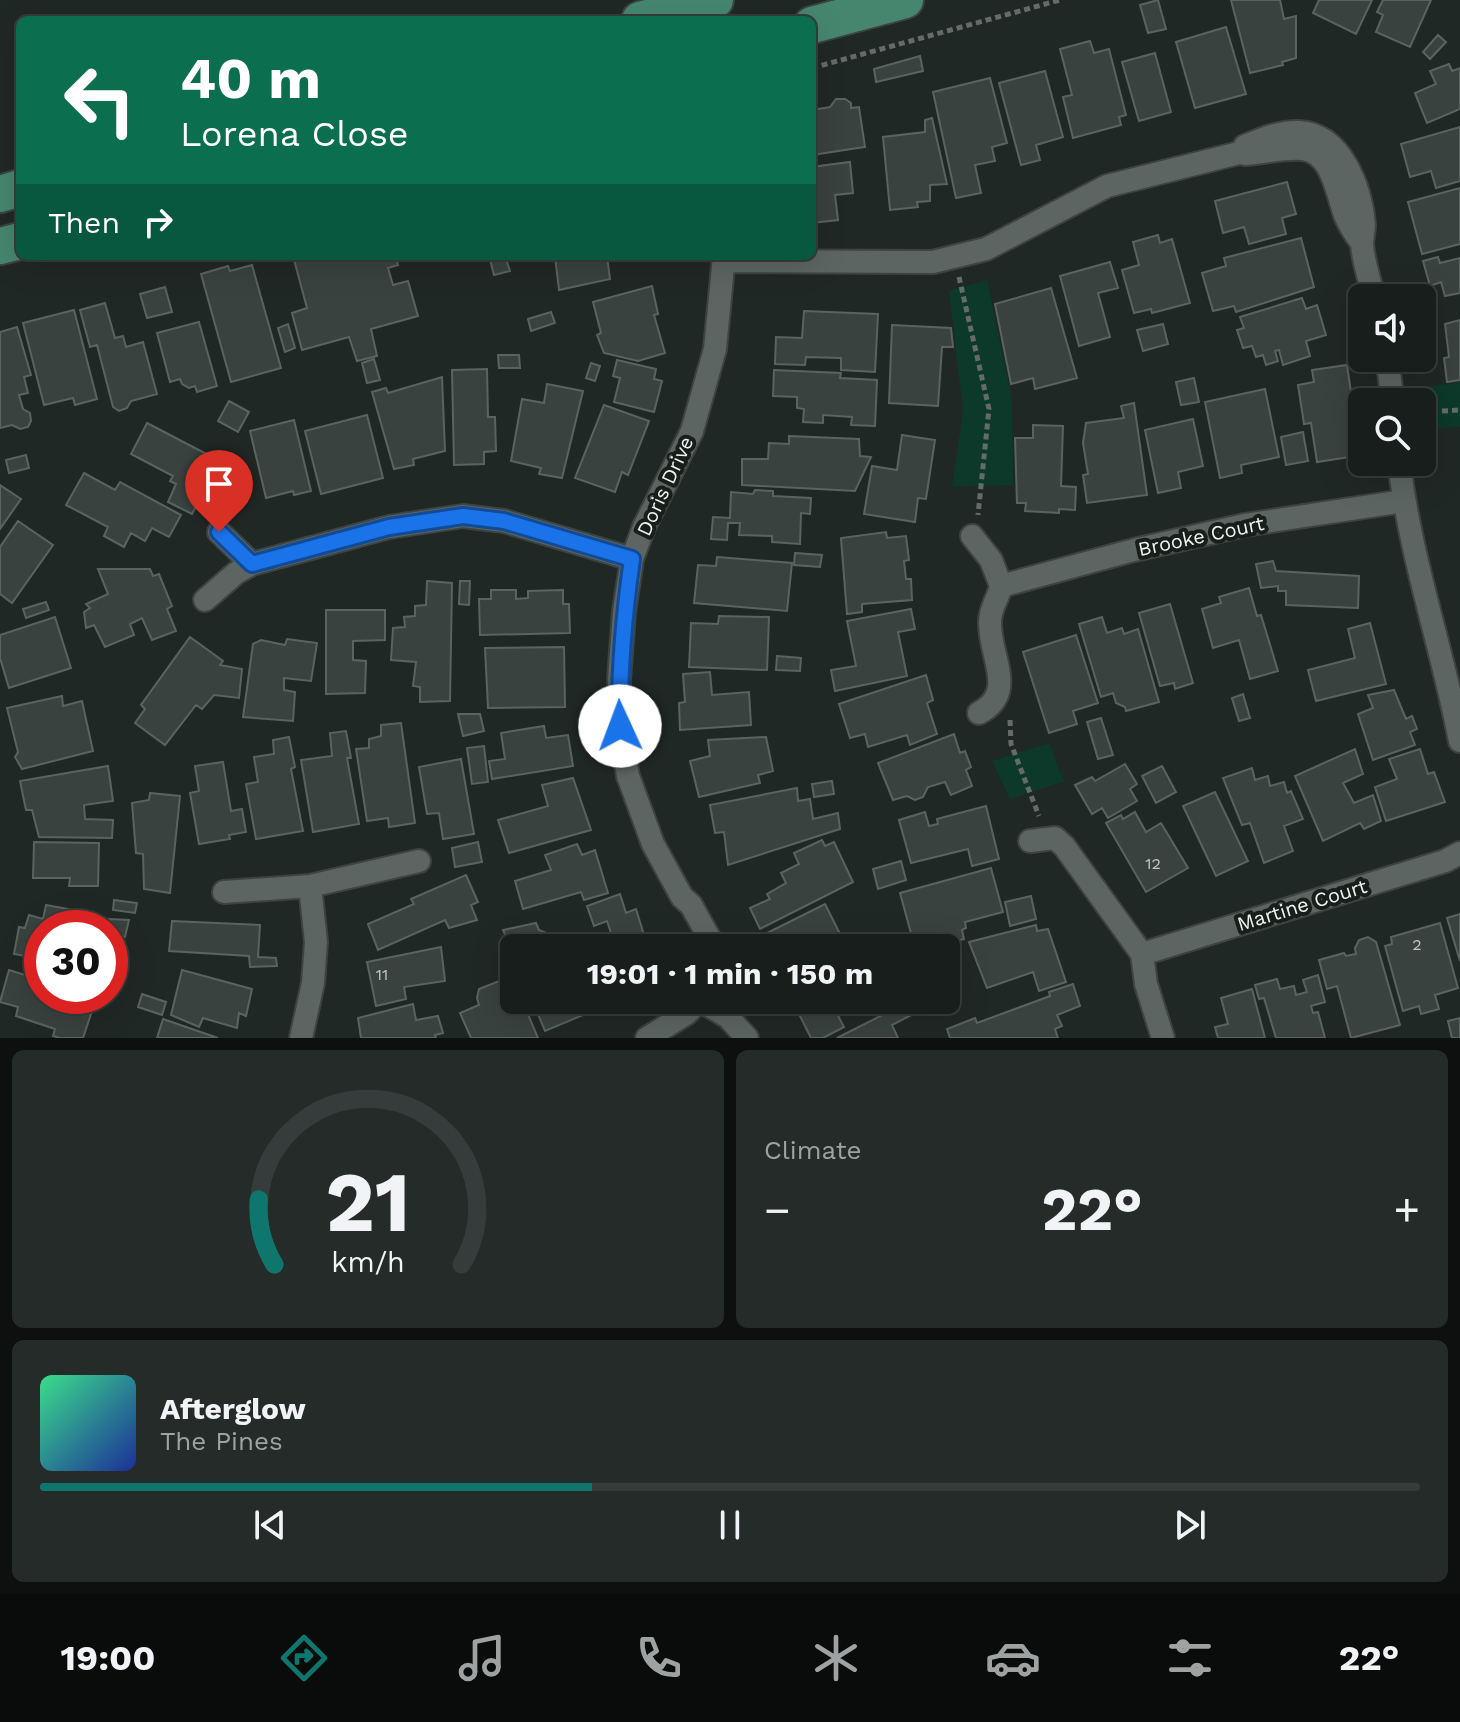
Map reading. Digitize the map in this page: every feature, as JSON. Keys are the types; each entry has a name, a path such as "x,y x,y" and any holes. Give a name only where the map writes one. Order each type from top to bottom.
{"main road":[{"path":"680,15 715,0"},
{"path":"816,24 905,0"}],"street":[{"path":"786,260 933,262 986,249 1107,186 1239,153 1306,149 1328,167 1347,219 1362,243 1371,284"},
{"name":"Doris Drive","path":"707,934 691,905 682,897 653,844 628,776 620,726 619,679 632,559 644,527 692,431 715,349 724,260"},
{"path":"1401,476 1460,741"},
{"name":"Brooke Court","path":"1001,586 1134,550 1245,525 1404,501"},
{"path":"205,600 236,573 252,564 389,527 463,516 504,521 632,559"},
{"path":"219,532 252,564"},
{"path":"974,539 991,560 1001,586 990,618 991,645 1000,682 997,698 979,713"},
{"path":"1445,674 1460,707"},
{"path":"1038,840 1055,838 1064,846 1142,954 1146,984 1163,1038"},
{"name":"Martine Court","path":"1142,954 1445,861 1460,853"},
{"path":"224,892 310,886 419,861"},
{"path":"301,1038 313,983 316,942 310,886"},
{"name":"Doris Drive","path":"682,897 682,911 692,934"},
{"path":"647,1038 686,1014"},
{"path":"673,1038 690,1029 699,1014"},
{"path":"724,1014 747,1038"}],"path":[{"path":"816,67 1060,0"},
{"path":"954,257 989,409 974,539"},
{"path":"1436,411 1460,410"},
{"path":"997,698 1010,719 1011,744 1038,840"}],"green space":[{"path":"987,280 1012,399 1013,485 952,487 963,411 949,291"},
{"path":"1460,382 1460,427 1436,428 1436,388 1427,387"},
{"path":"1050,743 1065,781 1010,799 992,761"}],"building":[{"path":"1158,0 1166,29 1148,33 1140,5"},
{"path":"1231,0 1280,0 1284,19 1296,16 1296,58 1282,62 1283,65 1250,73"},
{"path":"1319,0 1372,0 1356,34 1313,13"},
{"path":"1383,0 1431,0 1410,47 1376,32 1383,15 1377,12"},
{"path":"1226,27 1246,94 1195,108 1176,42"},
{"path":"1438,35 1446,42 1430,59 1423,52"},
{"path":"1090,41 1094,53 1109,49 1126,115 1119,117 1121,125 1073,138 1063,97 1072,95 1060,49"},
{"path":"1155,53 1171,112 1139,121 1122,62"},
{"path":"920,56 923,71 876,82 874,69"},
{"path":"1449,64 1452,71 1460,68 1460,109 1427,123 1415,93 1436,84 1430,71"},
{"path":"1045,71 1063,137 1036,145 1040,160 1021,165 999,83"},
{"path":"990,78 1007,143 992,147 995,161 975,165 981,193 956,198 933,92"},
{"path":"836,99 845,99 851,103 851,108 859,107 865,147 816,154 816,109 830,107"},
{"path":"932,118 947,184 930,185 930,201 917,202 918,207 890,210 883,137 925,132 925,120"},
{"path":"1460,127 1460,181 1436,188 1431,171 1410,177 1401,144"},
{"path":"850,162 853,193 835,195 838,220 816,223 816,166"},
{"path":"1287,182 1296,214 1282,218 1286,234 1249,244 1244,227 1223,233 1215,201"},
{"path":"1460,188 1460,244 1422,254 1408,202"},
{"path":"1158,235 1160,243 1172,239 1190,303 1152,313 1151,309 1134,313 1122,270 1139,265 1133,242"},
{"path":"1301,238 1314,287 1236,312 1234,306 1213,311 1202,273 1226,266 1224,258"},
{"path":"1438,257 1440,263 1460,258 1460,293 1445,296 1441,282 1429,284 1423,261"},
{"path":"294,260 396,260 398,265 388,268 393,285 408,281 418,316 371,329 377,356 357,361 349,337 302,350 292,313 307,308"},
{"path":"490,260 506,260 510,271 494,275"},
{"path":"555,260 608,260 610,279 559,290"},
{"path":"1110,262 1118,288 1098,293 1110,337 1079,346 1060,276"},
{"path":"252,265 281,368 231,382 201,274 228,266 230,271"},
{"path":"652,286 658,314 654,315 665,353 638,361 604,353 597,335 601,333 593,302"},
{"path":"165,287 172,312 147,318 140,294"},
{"path":"1051,288 1077,378 1035,389 1033,378 1011,384 995,304"},
{"path":"1302,298 1306,309 1317,305 1326,335 1306,341 1310,356 1283,365 1279,350 1275,351 1278,361 1266,365 1263,355 1256,357 1252,346 1243,348 1237,330 1244,328 1240,317"},
{"path":"105,303 115,338 123,336 126,347 143,342 157,394 131,401 127,408 119,411 113,407 97,345 90,347 80,310"},
{"path":"74,310 97,399 75,405 73,398 44,405 23,323"},
{"path":"804,311 878,314 875,372 841,370 841,358 806,357 805,365 775,364 776,337 802,338"},
{"path":"551,312 555,323 531,331 528,319"},
{"path":"1460,320 1460,380 1447,382 1444,358 1449,357 1445,324"},
{"path":"199,322 217,386 197,392 195,386 189,388 180,379 170,382 157,333"},
{"path":"288,324 295,348 285,352 278,328"},
{"path":"1163,324 1168,344 1143,351 1137,330"},
{"path":"892,325 951,328 953,347 942,347 938,406 889,403"},
{"path":"17,327 31,375 24,377 28,393 19,395 23,409 30,413 31,421 28,427 20,429 12,425 0,428 0,332"},
{"path":"498,355 519,355 520,368 499,368"},
{"path":"374,359 380,380 367,383 362,363"},
{"path":"617,360 656,369 654,379 662,381 654,412 614,402 620,378 613,376"},
{"path":"591,363 600,366 595,381 586,378"},
{"path":"1347,365 1350,388 1348,457 1317,462 1311,423 1304,424 1298,385 1314,382 1312,370"},
{"path":"487,369 488,417 495,417 496,451 484,452 484,464 454,465 452,370"},
{"path":"774,370 841,373 840,378 877,380 875,426 851,425 852,417 823,415 823,423 803,422 804,409 797,408 797,397 773,396"},
{"path":"442,377 445,451 413,459 414,465 394,469 372,392 386,388 388,393"},
{"path":"1194,378 1199,402 1181,405 1176,382"},
{"path":"547,384 583,391 562,478 539,474 541,468 511,461 522,399 544,403"},
{"path":"1265,389 1279,457 1241,465 1242,473 1220,478 1205,402"},
{"path":"229,401 249,412 238,432 218,421"},
{"path":"1134,403 1147,495 1087,503 1083,475 1088,474 1083,443 1086,423 1124,418 1121,406"},
{"path":"604,405 649,421 628,475 622,472 615,492 575,478"},
{"path":"367,415 383,478 321,494 305,431"},
{"path":"1193,419 1203,466 1178,472 1181,488 1158,493 1145,430"},
{"path":"294,420 311,491 294,495 293,491 266,498 250,431"},
{"path":"147,423 220,461 192,514 168,502 176,484 170,481 173,476 131,454"},
{"path":"1033,425 1063,426 1061,486 1076,487 1075,510 1059,509 1059,513 1025,511 1026,503 1017,503 1015,438 1033,438"},
{"path":"1303,432 1308,461 1286,465 1281,437"},
{"path":"902,435 935,440 926,499 918,498 915,522 864,514 872,466 897,470"},
{"path":"789,436 859,439 860,456 871,457 855,491 742,485 742,459 768,459 769,443 789,444"},
{"path":"26,455 29,468 9,473 6,460"},
{"path":"84,473 115,490 120,482 181,515 169,537 152,528 145,541 131,533 124,547 104,536 108,527 66,505"},
{"path":"0,485 21,499 0,529"},
{"path":"755,490 773,491 773,496 811,498 810,514 801,513 800,544 772,542 772,536 739,535 740,523 728,523 727,540 711,539 713,517 730,518 731,492 753,494"},
{"path":"18,521 53,545 12,603 0,594 0,547"},
{"path":"886,532 887,538 906,536 909,560 904,561 906,579 911,579 912,600 862,604 862,612 847,614 841,538"},
{"path":"795,553 822,555 820,567 794,565"},
{"path":"717,557 792,563 787,611 694,603 698,565 716,566"},
{"path":"1273,561 1276,571 1359,576 1358,608 1286,605 1286,591 1278,591 1278,586 1261,588 1256,564"},
{"path":"98,569 150,569 153,576 159,574 172,606 167,609 176,631 152,640 142,618 130,624 134,635 105,647 94,625 86,628 84,612 90,608 86,604 108,594"},
{"path":"427,581 452,583 450,701 420,702 420,687 413,686 416,662 391,660 393,628 405,627 404,617 415,616 415,606 426,605"},
{"path":"460,581 470,581 469,605 459,604"},
{"path":"1249,588 1257,616 1261,615 1278,671 1250,679 1239,640 1213,648 1202,609 1221,603 1219,597"},
{"path":"491,590 516,590 516,599 528,598 528,591 563,590 563,604 569,604 570,633 480,635 479,599 491,599"},
{"path":"46,602 49,610 26,618 23,609"},
{"path":"1170,604 1193,683 1175,689 1174,683 1160,686 1139,613"},
{"path":"911,609 915,629 898,632 907,676 835,691 831,670 856,666 847,621"},
{"path":"326,610 385,610 385,640 353,641 353,660 366,661 365,693 326,694"},
{"path":"719,616 769,617 767,670 689,667 691,623 718,624"},
{"path":"55,617 71,668 9,688 0,658 0,635"},
{"path":"1102,617 1107,633 1122,628 1124,634 1138,629 1159,702 1126,711 1125,707 1116,703 1113,693 1101,697 1079,624"},
{"path":"1370,623 1386,684 1316,701 1308,670 1355,658 1348,629"},
{"path":"1076,635 1098,703 1073,711 1077,724 1049,733 1023,652"},
{"path":"190,637 223,661 220,665 242,669 239,698 214,695 202,709 196,705 165,745 135,723 145,709 141,705"},
{"path":"287,639 317,643 311,681 284,678 284,690 295,692 293,721 243,717 253,644 261,640 285,645"},
{"path":"564,647 565,707 488,708 485,648"},
{"path":"777,656 801,658 800,671 776,670"},
{"path":"710,672 712,695 749,692 751,725 680,730 679,703 685,702 683,674"},
{"path":"926,675 933,700 927,703 937,734 910,745 907,735 868,747 865,734 850,738 839,704"},
{"path":"1394,690 1406,719 1412,716 1417,729 1410,732 1415,745 1373,760 1358,714 1373,708 1368,695"},
{"path":"1243,694 1250,718 1239,721 1232,698"},
{"path":"62,696 63,706 82,701 93,751 22,769 15,757 18,752 7,708"},
{"path":"458,714 480,714 484,731 463,736"},
{"path":"1101,718 1113,755 1098,759 1087,722"},
{"path":"401,723 415,823 389,827 388,818 367,821 356,749 369,748 369,739 381,736 381,725"},
{"path":"544,726 546,738 568,735 573,766 492,779 489,761 505,759 501,733"},
{"path":"346,731 351,758 347,758 359,824 313,832 301,760 332,756 330,733"},
{"path":"954,734 960,753 965,751 971,767 966,770 972,786 951,795 945,782 928,787 923,797 915,800 907,796 893,800 878,763"},
{"path":"289,737 295,767 291,769 303,831 256,839 246,784 258,782 254,757 274,754 273,740"},
{"path":"766,737 773,771 758,775 760,783 699,797 690,761 710,756 708,740"},
{"path":"484,746 488,782 472,784 467,748"},
{"path":"1355,749 1363,774 1343,783 1354,803 1373,795 1381,821 1364,829 1360,823 1323,841 1295,776"},
{"path":"1420,749 1428,774 1434,772 1445,802 1386,821 1375,787 1397,779 1389,759"},
{"path":"461,759 474,834 443,839 439,813 427,814 419,767"},
{"path":"223,762 231,811 242,809 246,832 229,835 230,839 199,844 190,793 199,791 195,766"},
{"path":"1125,764 1137,784 1130,789 1137,801 1108,818 1102,808 1092,814 1075,785 1092,777 1095,781"},
{"path":"108,766 113,801 84,805 85,819 113,820 112,838 39,837 32,810 26,810 20,781"},
{"path":"1162,766 1176,792 1156,803 1142,776"},
{"path":"1252,768 1255,780 1268,776 1270,786 1284,782 1303,819 1284,826 1293,851 1264,863 1250,823 1242,825 1223,778"},
{"path":"573,778 591,830 509,853 498,820 548,806 542,785"},
{"path":"832,781 834,794 814,797 812,784"},
{"path":"797,788 798,801 810,799 813,819 838,813 840,829 728,865 724,832 715,833 710,805"},
{"path":"1215,792 1248,861 1216,876 1183,806"},
{"path":"150,793 180,796 170,893 144,889 143,854 136,853 132,803 149,800"},
{"path":"986,806 999,859 972,866 968,849 911,863 899,820 925,812 929,826 938,824 937,819"},
{"path":"1135,812 1146,832 1161,823 1188,868 1146,892 1106,823"},
{"path":"822,840 825,846 834,842 853,882 760,929 750,908 770,899 767,894 786,883 781,873 799,864 794,853"},
{"path":"34,842 99,843 98,886 69,886 70,878 33,878"},
{"path":"478,842 482,862 455,867 452,848"},
{"path":"577,844 582,855 595,850 608,893 584,900 581,892 523,909 515,881 551,870 545,855"},
{"path":"901,861 906,880 878,889 873,869"},
{"path":"991,868 1003,912 965,922 966,928 962,930 964,939 960,940 960,934 911,934 900,893"},
{"path":"466,875 478,902 471,905 477,920 449,928 445,920 378,950 368,924 414,904 411,899"},
{"path":"620,894 626,913 636,909 644,934 611,934 607,921 594,926 587,906"},
{"path":"1031,896 1036,919 1010,926 1005,902"},
{"path":"114,900 137,903 135,913 113,910"},
{"path":"825,904 840,934 767,934"},
{"path":"46,905 74,910 45,910"},
{"path":"1460,914 1460,961 1447,918"},
{"path":"172,921 260,925 258,957 276,958 277,966 250,967 249,956 169,951"},
{"path":"536,923 539,930 549,934 505,934 503,930"},
{"path":"1440,923 1458,988 1435,995 1439,1009 1421,1014 1419,1006 1403,1011 1385,946 1392,944 1391,937"},
{"path":"1036,925 1037,931 1048,929 1066,982 1039,991 1033,972 987,988 969,942"},
{"path":"19,927 24,928 24,956 14,954"},
{"path":"1368,937 1376,942 1400,1025 1351,1038 1337,986 1327,989 1319,960 1344,953 1346,956 1356,954 1359,940"},
{"path":"441,947 445,981 404,987 406,999 376,1006 367,962"},
{"path":"9,970 24,975 24,1014 91,1014 83,1038 60,1038 53,1036 55,1029 16,1016 18,1007 0,1002"},
{"path":"182,970 252,989 246,1016 239,1013 237,1028 203,1018 199,1027 171,1015"},
{"path":"1318,975 1325,1002 1311,1006 1313,1013 1318,1012 1325,1038 1276,1038 1264,998 1259,999 1255,985 1277,979 1280,989 1294,986 1296,995 1307,992 1303,980"},
{"path":"500,981 500,1014 528,1014 538,1038 471,1038 460,1013 479,1005 479,989"},
{"path":"1073,984 1080,1006 1057,1015 1062,1026 1055,1029 1058,1038 950,1038 947,1029 975,1018 977,1023 1050,996 1049,992"},
{"path":"1252,989 1265,1038 1218,1038 1215,1027 1228,1024 1221,998"},
{"path":"142,994 166,1002 162,1015 138,1007"},
{"path":"413,1004 416,1020 438,1016 443,1033 435,1035 436,1038 361,1038 358,1018"},
{"path":"538,1014 585,1014 545,1031"},
{"path":"799,1014 837,1014 844,1027 823,1038 811,1038"},
{"path":"884,1014 913,1014 892,1025 898,1038 837,1038"},
{"path":"1460,1018 1460,1038 1452,1038 1448,1021"},
{"path":"163,1019 218,1038 157,1038"}],"route":[{"path":"219,532 252,564 389,527 463,516 504,521 632,559 619,679 620,726"}]}
